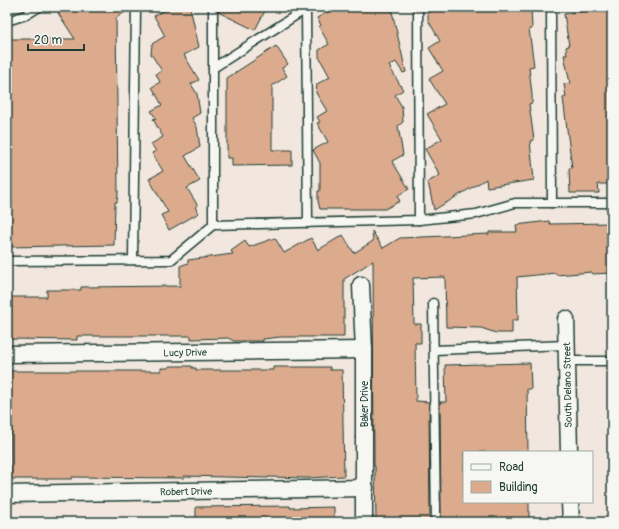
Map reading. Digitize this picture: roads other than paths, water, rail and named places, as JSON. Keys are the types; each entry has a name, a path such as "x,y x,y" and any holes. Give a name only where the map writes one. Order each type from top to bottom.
{"street":[{"name":"Baker Drive","path":"361,285 364,350 364,522"},
{"name":"South Delano Street","path":"566,319 569,451"},
{"name":"Lucy Drive","path":"7,354 364,350"},
{"name":"Robert Drive","path":"7,494 365,488"},
{"path":"570,503 570,522"}],"lane":[{"path":"7,21 26,15 39,7"},
{"path":"133,260 136,7"},
{"path":"213,7 214,225"},
{"path":"418,7 419,220"},
{"path":"552,7 552,203"},
{"path":"213,68 308,8"},
{"path":"308,8 308,223"},
{"path":"7,261 171,260 214,225 419,220 476,214 515,203 612,203"},
{"path":"433,303 436,522"},
{"path":"434,350 566,345"},
{"path":"567,361 612,361"}]}
